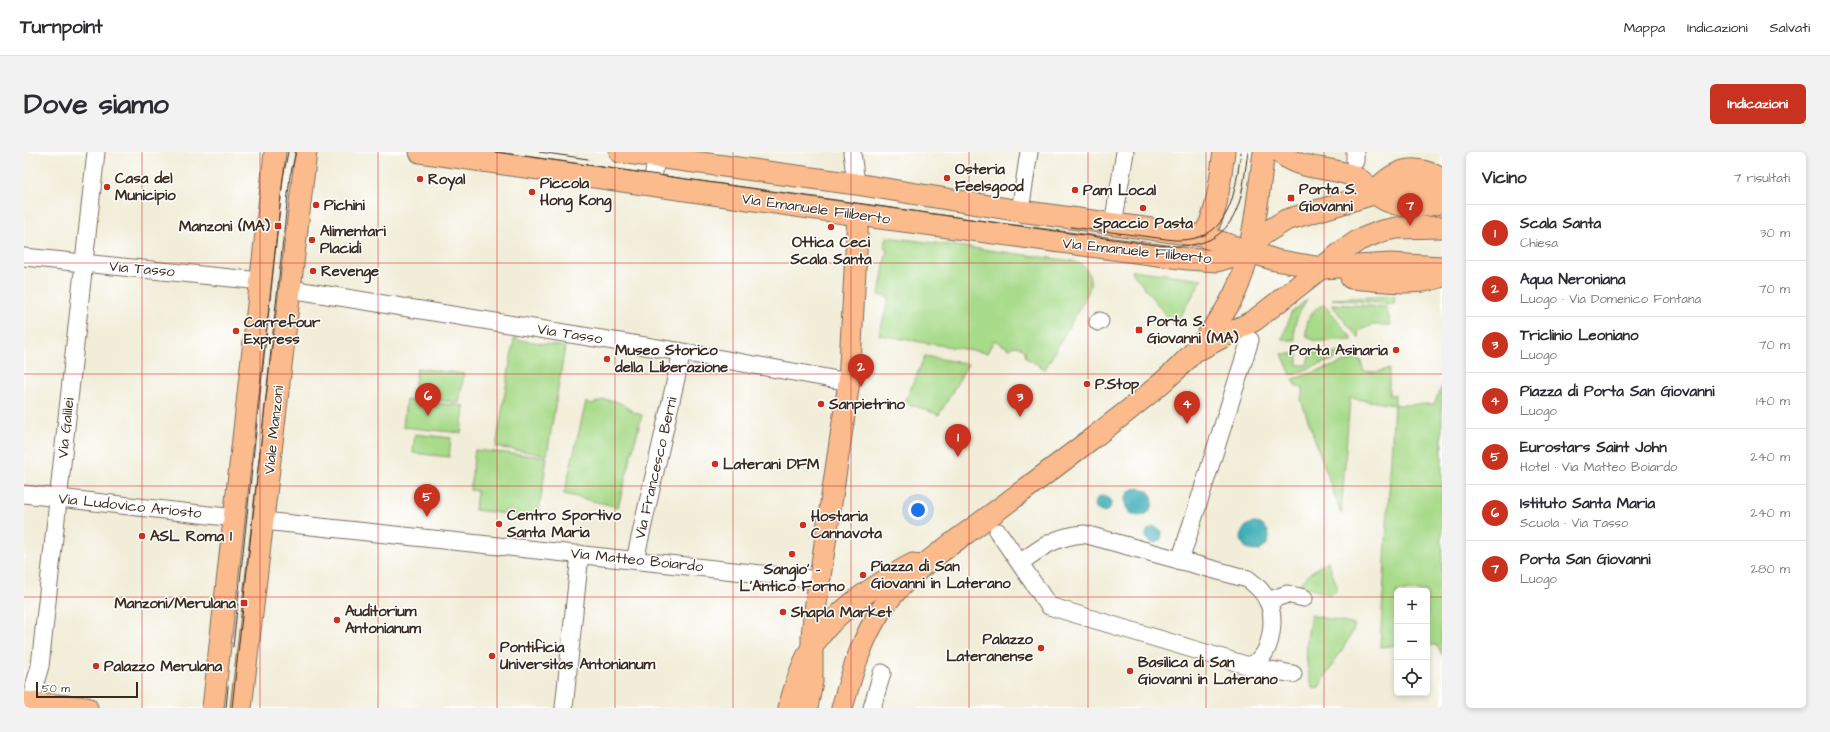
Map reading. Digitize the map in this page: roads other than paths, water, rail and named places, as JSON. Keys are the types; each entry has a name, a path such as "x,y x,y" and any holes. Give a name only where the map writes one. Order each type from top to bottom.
{"main road":[{"name":"Viale Manzoni","path":"213,708 275,152"},
{"name":"Viale Manzoni","path":"241,708 306,152"},
{"name":"Via Emanuele Filiberto","path":"420,152 858,215 1200,261 1225,260 1247,252"},
{"name":"Via Emanuele Filiberto","path":"620,152 656,154 1113,225 1202,236 1247,252"},
{"path":"1202,236 1208,226 1214,209 1224,152"},
{"path":"842,708 863,643 881,610 906,581 939,553 1018,495 1158,387 1194,352 1215,325 1230,302 1240,279 1256,214 1264,152"},
{"path":"1280,152 1288,159 1297,163 1354,176 1373,193 1387,202 1403,206 1425,206 1442,202"},
{"path":"1373,193 1386,180 1409,169 1425,170 1442,179"},
{"path":"1247,252 1262,235 1286,220 1394,188 1414,187 1442,190"},
{"path":"807,708 812,681 813,627 819,580 850,382 858,215"},
{"path":"1194,352 1249,324 1354,243 1382,231 1403,227 1442,227"},
{"path":"1247,252 1275,260 1322,268 1407,264 1442,267"},
{"path":"1322,268 1340,276 1365,279 1420,282 1433,280 1442,276"},
{"path":"789,708 798,675 812,647 827,625 853,602 890,577 939,553"},
{"path":"27,704 87,708"}],"street":[{"name":"Via Galilei","path":"27,704 40,666 96,152"},
{"path":"852,152 856,184"},
{"path":"1020,211 1029,152"},
{"path":"1113,225 1125,152"},
{"path":"652,185 656,154"},
{"name":"Via Tasso","path":"24,257 261,281"},
{"name":"Via Tasso","path":"290,289 682,352 850,382"},
{"path":"1180,561 1250,340"},
{"name":"Via Francesco Berni","path":"635,560 682,352"},
{"name":"Via Ludovico Ariosto","path":"24,494 235,518"},
{"name":"Via Matteo Boiardo","path":"264,521 819,580"},
{"path":"998,532 1049,606 1249,666 1293,674"},
{"path":"1020,564 1034,552 1052,542 1067,535 1084,534 1248,579 1260,589 1268,601 1272,632 1260,660 1249,666"},
{"path":"564,708 580,554"},
{"path":"1268,601 1287,594 1304,598"},
{"path":"872,708 882,673"}],"water":[{"path":"1139,488 1149,492 1153,502 1149,512 1139,516 1129,512 1125,502 1129,492"},
{"path":"1100,496 1106,496 1111,501 1109,510 1106,512 1100,512 1095,507 1095,501"},
{"path":"1255,523 1265,527 1269,537 1265,547 1255,551 1245,547 1241,537 1245,527"},
{"path":"1151,527 1157,527 1162,532 1160,541 1157,543 1151,543 1146,538 1146,532"}],"tram line":[{"path":"233,647 283,178 288,152"},
{"path":"232,708 290,176 296,152"},
{"path":"495,152 1166,246 1184,246 1201,243 1216,236 1229,224 1240,200 1248,152"},
{"path":"539,152 588,159"},
{"path":"1071,227 1174,240 1193,239 1208,233 1218,225 1232,200 1241,152"},
{"path":"226,708 228,686"}],"place":[{"name":"Osteria Feelsgood","path":"947,178"},
{"name":"Royal","path":"420,179"},
{"name":"Casa del Municipio","path":"107,187"},
{"name":"Pam Local","path":"1075,190"},
{"name":"Piccola Hong Kong","path":"532,192"},
{"name":"Porta S. Giovanni","path":"1291,198"},
{"name":"Pichini","path":"316,205"},
{"name":"Spaccio Pasta","path":"1143,208"},
{"name":"Manzoni (MA)","path":"278,226"},
{"name":"Porta San Giovanni","path":"1410,226"},
{"name":"Ottica Ceci Scala Santa","path":"831,227"},
{"name":"Alimentari Placidi","path":"312,240"},
{"name":"Revenge","path":"313,271"},
{"name":"Porta S. Giovanni (MA)","path":"1139,330"},
{"name":"Carrefour Express","path":"236,331"},
{"name":"Porta Asinaria","path":"1396,350"},
{"name":"Museo Storico della Liberazione","path":"607,359"},
{"name":"P.Stop","path":"1087,384"},
{"name":"Aqua Neroniana","path":"861,387"},
{"name":"Sanpietrino","path":"821,404"},
{"name":"Istituto Santa Maria","path":"428,416"},
{"name":"Triclinio Leoniano","path":"1020,417"},
{"name":"Piazza di Porta San Giovanni","path":"1187,424"},
{"name":"Scala Santa","path":"958,457"},
{"name":"Laterani DFM","path":"715,464"},
{"name":"Eurostars Saint John","path":"427,517"},
{"name":"Centro Sportivo Santa Maria","path":"499,524"},
{"name":"Hostaria Cannavota","path":"803,525"},
{"name":"ASL Roma 1","path":"142,536"},
{"name":"Sangio' - L'Antico Forno","path":"792,554"},
{"name":"Piazza di San Giovanni in Laterano","path":"863,575"},
{"name":"Manzoni/Merulana","path":"244,603"},
{"name":"Shapla Market","path":"783,612"},
{"name":"Auditorium Antonianum","path":"337,620"},
{"name":"Palazzo Lateranense","path":"1041,648"},
{"name":"Pontificia Universitas Antonianum","path":"492,656"},
{"name":"Palazzo Merulana","path":"96,666"},
{"name":"Basilica di San Giovanni in Laterano","path":"1130,671"}]}
